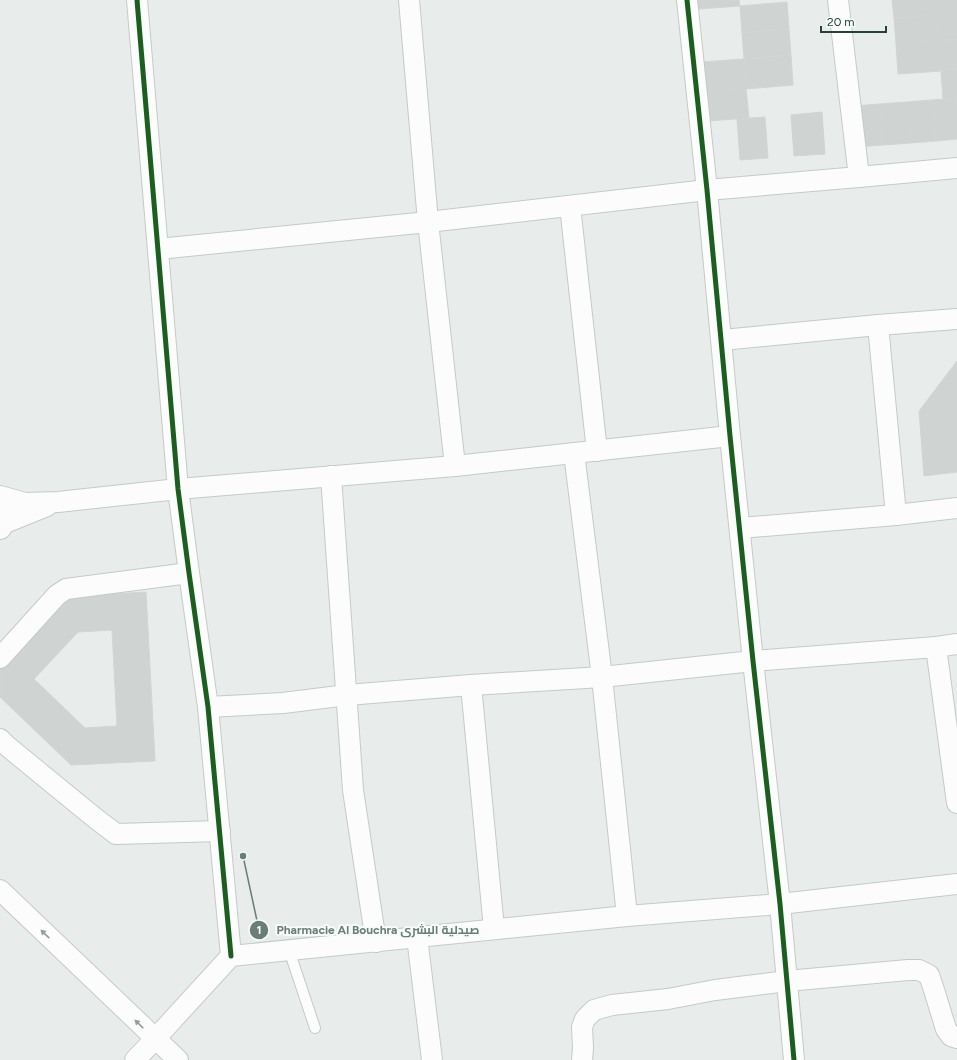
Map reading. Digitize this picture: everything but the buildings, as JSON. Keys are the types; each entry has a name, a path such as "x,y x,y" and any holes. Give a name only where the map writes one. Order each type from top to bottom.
{"street":[{"path":"137,0 178,488 208,707 231,956"},
{"path":"409,0 428,222 455,466"},
{"path":"687,0 753,661 780,904 794,1060"},
{"path":"838,0 859,177"},
{"path":"158,249 428,222 707,190 957,168"},
{"path":"570,206 597,451"},
{"path":"722,340 957,319"},
{"path":"878,326 896,515"},
{"path":"0,497 24,503 58,502 178,488 455,466 730,436"},
{"path":"574,453 602,677 626,916"},
{"path":"331,476 353,790 376,942"},
{"path":"0,497 7,510 1,526"},
{"path":"1,526 58,502"},
{"path":"740,528 896,515 957,508"},
{"path":"0,658 57,595 66,589 189,573"},
{"path":"208,707 283,703 347,695 471,685 602,677 753,661 936,647 957,644"},
{"path":"936,647 957,804"},
{"path":"471,685 494,930"},
{"path":"0,738 7,746 116,834 220,831"},
{"path":"134,1060 231,956 626,916 780,904 957,884"},
{"path":"0,890 178,1060"},
{"path":"417,937 432,1060"},
{"path":"582,1060 582,1028 585,1019 594,1010 612,1005 668,999 715,990 787,981 908,970 919,970 928,975 946,1029 951,1036 957,1038"}],"lane":[{"path":"289,950 315,1028"}],"cycle path":[{"path":"137,0 178,489 208,707 231,956"},
{"path":"687,0 753,661 780,904 794,1060"}],"place":[{"name":"Pharmacie Al Bouchra صيدلية البشرى","path":"243,856"}]}
